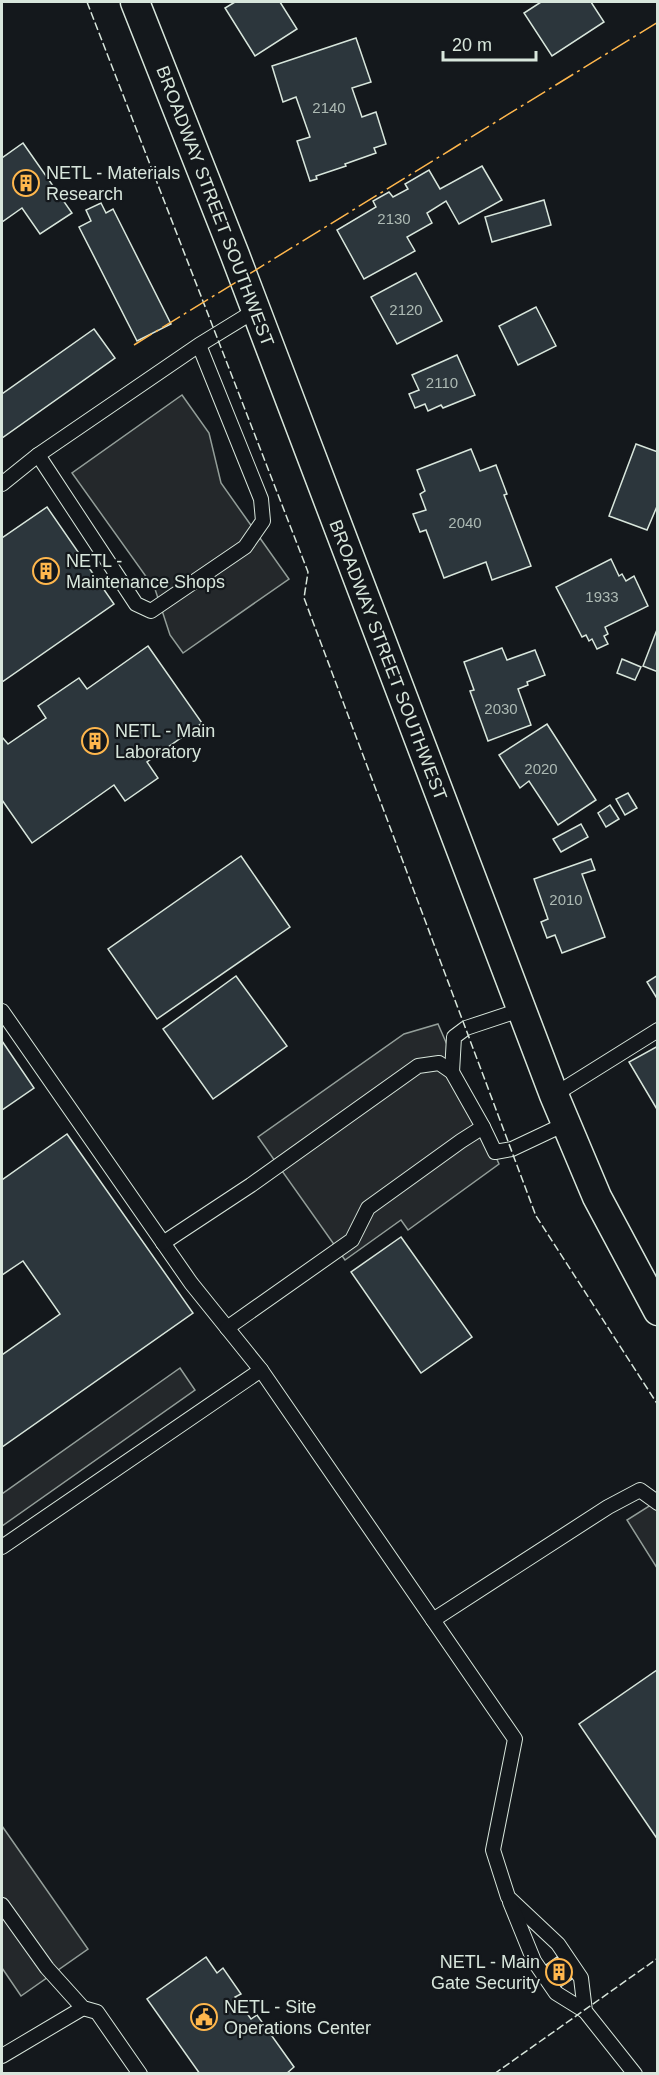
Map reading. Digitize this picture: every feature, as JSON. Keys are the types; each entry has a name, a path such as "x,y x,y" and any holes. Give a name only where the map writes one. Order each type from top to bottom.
{"street":[{"name":"BROADWAY STREET SOUTHWEST","path":"135,2 256,310 565,1124 597,1197 657,1311"}],"lane":[{"path":"2,484 38,455 199,345 256,310"},
{"path":"38,455 136,604 152,611 245,547 263,521 261,499 199,345"},
{"path":"452,1072 454,1037 466,1028 520,1010"},
{"path":"2,1011 162,1243 261,1370 515,1739 493,1850 508,1898 534,1961 556,1994 585,2010 635,2073"},
{"path":"554,1095 657,1030"},
{"path":"162,1243 251,1185 418,1066 438,1063 452,1072 495,1152 512,1149 565,1124"},
{"path":"227,1328 352,1240 368,1208 461,1140 483,1127"},
{"path":"2,1547 261,1370"},
{"path":"433,1620 608,1507 640,1490 657,1503"},
{"path":"508,1898 558,1944 580,1978 585,2010"},
{"path":"2,1905 47,1968 83,2008 97,2012 140,2073"},
{"path":"2,2056 83,2008"}],"shaded area":[{"path":"182,395 209,433 221,483 289,579 183,653 170,635 155,589 72,473"},
{"path":"438,1024 499,1164 408,1230 401,1220 345,1260 258,1137 404,1034"},
{"path":"180,1368 195,1390 2,1526 2,1494"},
{"path":"657,1501 657,1568 627,1520"},
{"path":"2,1826 88,1949 21,1996 2,1968"}],"building":[{"path":"235,2 280,2 297,29 255,56 225,8"},
{"path":"541,2 591,2 604,22 552,56 524,13"},
{"path":"356,38 371,82 352,88 362,117 376,112 386,144 374,148 376,153 316,176 317,179 310,181 297,141 310,137 296,97 283,102 272,66"},
{"name":"NETL - Materials Research","path":"23,143 72,213 40,234 22,208 2,222 2,158"},
{"path":"482,166 502,200 459,224 446,201 427,213 432,223 407,237 415,251 364,279 337,230 376,207 373,201 389,192 393,197 408,189 405,184 429,170 440,189"},
{"path":"544,200 551,225 492,242 485,217"},
{"path":"101,203 106,213 113,209 171,324 137,341 79,227 91,221 86,210"},
{"path":"416,273 442,321 397,344 371,297"},
{"path":"536,307 556,346 518,365 499,326"},
{"path":"94,329 115,358 2,438 2,394"},
{"path":"457,355 475,395 443,408 441,405 428,411 425,404 415,408 409,394 419,390 412,375"},
{"path":"636,444 658,452 658,504 647,530 609,516"},
{"path":"471,449 480,471 496,465 507,494 504,495 531,566 492,580 486,562 444,578 426,530 420,532 413,514 426,510 420,494 425,491 417,470"},
{"name":"NETL - Maintenance Shops","path":"47,507 114,604 2,682 2,538"},
{"path":"611,559 619,576 622,574 626,581 634,576 648,606 605,627 608,634 604,636 608,644 597,649 592,639 589,641 586,635 582,637 556,587"},
{"path":"658,627 658,672 643,666"},
{"name":"NETL - Main Laboratory","path":"148,646 202,723 147,762 158,778 125,801 114,785 32,843 2,800 2,737 8,744 46,718 38,706 79,678 87,689"},
{"path":"502,648 507,660 535,650 545,675 527,682 528,685 518,689 531,725 488,741 470,691 474,690 464,662"},
{"path":"622,659 641,667 635,680 617,673"},
{"path":"547,724 596,800 558,825 529,781 520,788 499,755"},
{"path":"628,793 637,808 625,815 616,799"},
{"path":"610,805 619,819 606,827 598,813"},
{"path":"581,824 588,837 561,852 553,839"},
{"path":"241,856 290,927 157,1019 108,949"},
{"path":"591,859 595,870 582,874 605,937 562,953 555,935 547,938 541,922 548,919 534,879"},
{"path":"658,975 658,1000 647,982"},
{"path":"236,976 287,1046 213,1099 163,1029"},
{"path":"2,1041 34,1088 2,1110"},
{"path":"658,1046 658,1111 629,1062"},
{"path":"67,1134 193,1313 2,1447 2,1355 60,1314 23,1261 2,1275 2,1180"},
{"path":"401,1237 472,1337 421,1373 351,1272"},
{"path":"658,1670 658,1840 579,1724"},
{"name":"NETL - Site Operations Center","path":"206,1957 217,1973 223,1968 241,1994 235,1997 251,2019 257,2015 294,2067 286,2074 200,2074 147,1999"},
{"name":"NETL - Main Gate Security","path":"557,1957 572,1979 560,1987 546,1965"}],"fence":[{"path":"87,2 308,572 304,598 536,1216 658,1405"},
{"path":"494,2074 658,1958"}],"power":[{"path":"134,345 658,22"}],"place":[{"name":"NETL - Materials Research","path":"26,183"},
{"name":"NETL - Maintenance Shops","path":"46,571"},
{"name":"NETL - Main Laboratory","path":"95,741"},
{"name":"NETL - Main Gate Security","path":"559,1972"},
{"name":"NETL - Site Operations Center","path":"204,2017"}]}
